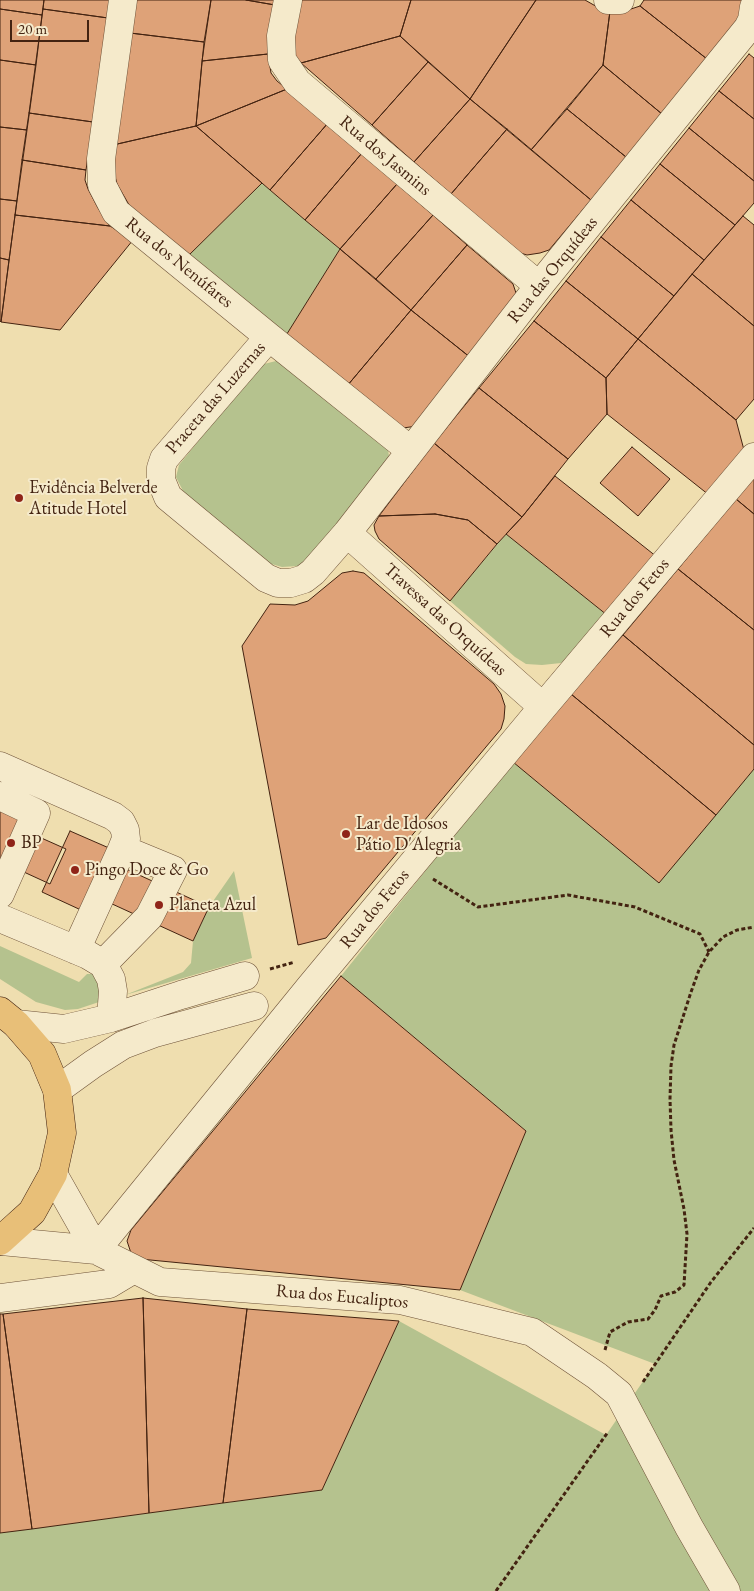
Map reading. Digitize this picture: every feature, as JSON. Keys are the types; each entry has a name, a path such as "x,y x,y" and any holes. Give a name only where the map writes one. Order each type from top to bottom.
{"main road":[{"path":"1,1241 32,1212 53,1174 62,1133 57,1090 42,1054 8,1018"}],"street":[{"name":"Rua dos Nenúfares","path":"123,0 101,159 102,186 116,212 268,337 410,450"},
{"name":"Rua dos Jasmins","path":"288,0 281,36 282,60 297,82 539,286"},
{"path":"608,0 620,0"},
{"name":"Rua das Orquídeas","path":"347,532 539,286 748,28 752,20 754,7"},
{"name":"Praceta das Luzernas","path":"268,337 164,459 161,468 163,489 175,504 266,578 278,583 291,583 304,579 313,572 347,532"},
{"name":"Rua dos Fetos","path":"96,1250 304,995 754,457"},
{"name":"Travessa das Orquídeas","path":"347,532 543,707"},
{"path":"0,766 113,816 121,822 125,830 126,839 76,950"},
{"path":"0,796 36,813 0,894"},
{"path":"103,964 150,917 172,870 122,848"},
{"path":"0,918 76,950 103,964 112,985 111,1018"},
{"path":"8,1018 64,1029 111,1018 245,976"},
{"path":"57,1090 93,1064 124,1045 155,1034 254,1006"},
{"path":"53,1174 96,1250"},
{"path":"1,1241 96,1250"},
{"name":"Rua dos Eucaliptos","path":"96,1250 160,1282 400,1300 532,1332 597,1376 623,1401"},
{"path":"0,1298 109,1284 134,1269"},
{"path":"623,1401 689,1527 726,1591"}],"path":[{"path":"412,866 478,907 568,895 635,906 700,934 709,952"},
{"path":"597,1376 610,1332 628,1322 648,1319 655,1310 661,1296 675,1292 684,1285 687,1234 674,1160 671,1130 671,1066 674,1045 699,970 709,952 723,937 737,930 754,927"},
{"path":"496,1591 623,1401 754,1228"}],"green space":[{"path":"262,183 340,249 285,337 186,258"},
{"path":"276,361 284,362 388,449 389,457 388,464 305,561 298,566 282,567 268,563 187,499 176,477 179,465 260,365"},
{"path":"506,534 607,615 569,658 561,663 526,664 515,657 450,601"},
{"path":"513,762 659,882 754,769 754,1591 0,1591 0,1533 322,1490 399,1321 606,1435 655,1364 460,1290 526,1131 341,976"},
{"path":"234,871 252,958 125,995 183,972 191,963 193,941 209,907"},
{"path":"0,946 79,982 87,974 94,974 101,983 99,1002 78,1009 65,1010 36,1002 0,979"}],"building":[{"path":"0,0 44,0 42,15 0,9"},
{"path":"44,0 110,0 108,18 43,9"},
{"path":"135,0 211,0 204,42 130,33"},
{"path":"211,0 246,0 275,5 268,43 268,54 202,61"},
{"path":"246,0 276,0 275,5"},
{"path":"301,0 411,0 400,36 301,63 293,53 292,42"},
{"path":"411,0 536,0 470,99 400,36"},
{"path":"536,0 585,0 599,8 610,11 603,65 531,150 470,99"},
{"path":"644,0 744,0 742,14 707,59 640,6"},
{"path":"640,6 707,59 662,114 603,65 610,11 628,10"},
{"path":"0,9 42,15 36,65 0,60"},
{"path":"43,9 108,18 93,122 29,113"},
{"path":"130,33 204,42 196,126 113,145"},
{"path":"400,36 428,62 372,125 301,63"},
{"path":"268,54 271,73 287,89 196,126 202,61"},
{"path":"749,54 754,58 754,119 719,91"},
{"path":"0,60 36,65 27,130 0,127"},
{"path":"428,62 470,99 414,162 372,125"},
{"path":"603,65 662,114 626,157 567,109"},
{"path":"287,89 328,123 270,190 196,126"},
{"path":"719,91 754,119 754,181 689,128"},
{"path":"470,99 507,129 451,194 414,162"},
{"path":"567,109 626,157 591,200 531,150"},
{"path":"29,113 93,122 86,170 22,160"},
{"path":"328,123 362,153 305,220 270,190"},
{"path":"196,126 262,183 186,258 132,210 117,184 113,169 113,145"},
{"path":"0,127 27,130 17,201 0,199"},
{"path":"689,128 754,181 754,203 735,225 660,164"},
{"path":"507,129 591,200 549,250 540,253 527,255 517,252 451,194"},
{"path":"362,153 397,184 340,249 305,220"},
{"path":"22,160 86,170 85,180 88,189 110,226 15,215"},
{"path":"660,164 735,225 704,260 631,200"},
{"path":"397,184 433,215 376,279 340,249"},
{"path":"0,199 17,201 9,260 0,258"},
{"path":"631,200 704,260 674,296 601,237"},
{"path":"15,215 110,226 133,240 60,330 1,322"},
{"path":"433,215 467,245 411,310 376,279"},
{"path":"743,216 754,225 754,326 692,274"},
{"path":"601,237 674,296 638,339 566,281"},
{"path":"467,245 513,284 517,296 471,358 411,310"},
{"path":"340,249 411,310 347,386 285,337"},
{"path":"0,258 9,260 1,322 0,321"},
{"path":"692,274 754,326 754,399 736,420 638,339"},
{"path":"566,281 638,339 606,378 534,321"},
{"path":"411,310 471,358 417,426 403,428 347,386"},
{"path":"534,321 606,378 607,414 568,459 479,388"},
{"path":"638,339 736,420 744,450 709,495 607,414 606,378"},
{"path":"479,388 568,459 522,517 434,443"},
{"path":"434,443 522,517 497,544 468,520 435,514 379,516"},
{"path":"632,447 670,479 638,516 600,483"},
{"path":"555,476 657,557 607,615 506,534"},
{"path":"754,478 754,514 736,499"},
{"path":"736,499 754,514 754,630 678,569"},
{"path":"435,514 468,520 497,544 450,601 379,539 375,531 374,525 379,516"},
{"path":"678,569 754,630 754,745 623,635"},
{"name":"Lar de Idosos Pátio D'Alegria","path":"353,571 364,573 494,684 501,694 505,706 504,719 501,729 326,938 298,945 242,646 270,604 295,605 308,601 342,573"},
{"path":"623,635 754,745 754,769 716,815 571,694"},
{"path":"571,694 716,815 659,883 513,762"},
{"path":"0,782 33,797 19,828 66,849 50,884 2,862 0,866"},
{"name":"Pingo Doce & Go","path":"70,831 109,848 81,910 42,892"},
{"name":"Planeta Azul","path":"126,869 209,907 193,941 110,903"},
{"path":"341,976 526,1131 460,1290 140,1259 131,1253 127,1241 131,1230"},
{"path":"143,1298 247,1309 223,1503 149,1513"},
{"path":"143,1298 149,1513 32,1529 3,1314"},
{"path":"247,1309 399,1321 322,1490 223,1503"},
{"path":"0,1314 3,1314 32,1529 0,1533"}],"place":[{"name":"Evidência Belverde Atitude Hotel","path":"19,498"},
{"name":"Lar de Idosos Pátio D'Alegria","path":"346,834"},
{"name":"BP","path":"11,843"},
{"name":"Pingo Doce & Go","path":"75,870"},
{"name":"Planeta Azul","path":"159,905"}]}
